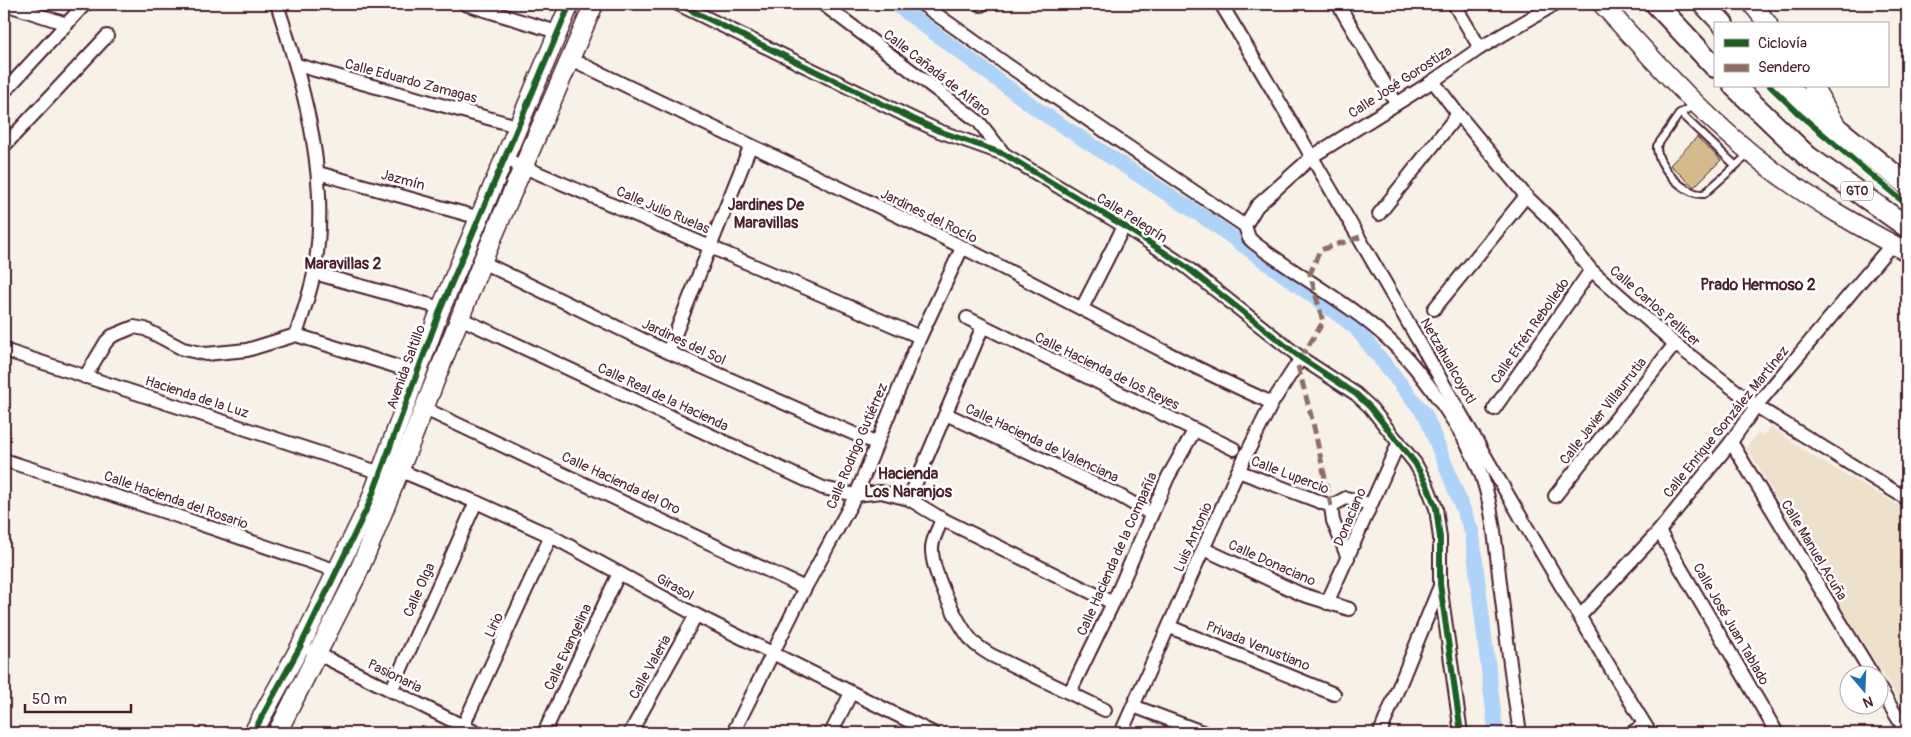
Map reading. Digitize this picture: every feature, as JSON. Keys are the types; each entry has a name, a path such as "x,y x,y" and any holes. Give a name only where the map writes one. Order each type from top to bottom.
{"main road":[{"path":"1656,4 1714,66"},
{"path":"1704,4 1721,22"},
{"name":"GTO","path":"1736,88 1806,156 1907,227"},
{"name":"GTO","path":"1787,88 1907,186"}],"street":[{"path":"5,4 67,24"},
{"path":"4,92 85,4"},
{"path":"277,4 297,65 308,112 318,173 318,239 314,273 296,335"},
{"path":"465,4 557,32"},
{"name":"Avenida Saltillo","path":"253,733 337,572 381,473 441,308 480,218 503,158 570,4"},
{"path":"278,733 356,577 401,472 423,408 482,262 594,4"},
{"name":"Calle Pelegrín","path":"678,4 939,131 1004,154 1124,226 1185,266 1301,358 1356,394 1370,407 1400,442 1427,485 1436,508 1440,538 1440,584"},
{"name":"Calle Cañadá de Alfaro","path":"823,4 979,122 1004,154"},
{"path":"922,4 1014,70 1245,226 1253,242 1358,314 1395,345 1448,414 1475,460 1484,482 1495,534 1520,733"},
{"name":"Netzahualcoyotl","path":"1221,4 1313,156 1407,322 1647,729"},
{"path":"1338,4 1396,103"},
{"path":"1454,4 1480,48"},
{"name":"Calle José Gorostiza","path":"1245,226 1257,206 1313,156 1433,81 1480,48 1555,4"},
{"path":"1602,4 1697,105 1751,152 1813,199 1900,248"},
{"path":"1752,4 1766,22"},
{"path":"4,146 108,36"},
{"name":"Jardines del Rocío","path":"571,59 962,248 1082,308 1137,339 1272,404"},
{"name":"Calle Eduardo Zamagas","path":"297,65 517,126"},
{"name":"Calle Carlos Pellicer","path":"1433,81 1526,196 1552,222 1591,270 1675,344 1756,406 1907,499"},
{"path":"1814,88 1837,128"},
{"path":"1379,214 1458,114"},
{"path":"668,352 750,147"},
{"name":"Calle Julio Ruelas","path":"503,158 920,337"},
{"name":"Jazmín","path":"318,173 480,218"},
{"path":"1434,309 1526,196"},
{"path":"1082,308 1124,226"},
{"name":"Calle Rodrigo Gutiérrez","path":"733,733 805,588 856,495 875,443 920,337 962,248"},
{"name":"Calle Enrique González Martínez","path":"1580,616 1659,531 1731,442 1756,406 1900,248"},
{"name":"Jardines del Sol","path":"482,262 668,352 875,443"},
{"name":"Calle Efrén Rebolledo","path":"1494,409 1591,270"},
{"path":"314,273 441,308"},
{"name":"Calle Real de la Hacienda","path":"460,318 823,488 856,495 881,492 909,499 942,519 1113,603"},
{"name":"Calle Hacienda de los Reyes","path":"966,318 1234,450"},
{"path":"909,499 983,326"},
{"path":"85,377 106,342 112,336 134,327 145,330 183,349 206,354 247,350 296,335 417,373"},
{"name":"Calle Javier Villaurrutia","path":"1555,496 1675,344"},
{"name":"Hacienda de la Luz","path":"4,350 381,473"},
{"name":"Luis Antonio","path":"1121,733 1170,627 1238,471 1272,404 1301,358"},
{"name":"Calle Hacienda del Oro","path":"423,408 805,588"},
{"name":"Calle Hacienda de Valenciana","path":"946,414 1120,496 1151,514"},
{"name":"Calle Hacienda de la Compañía","path":"1070,692 1113,603 1168,477 1194,431"},
{"name":"Donaciano","path":"1328,603 1370,504 1400,442"},
{"name":"Calle Manuel Acuña","path":"1731,442 1866,664"},
{"name":"Calle Hacienda del Rosario","path":"4,460 168,513 337,572"},
{"name":"Calle Lupercio","path":"1238,471 1331,506"},
{"name":"Girasol","path":"401,472 476,502 551,536 696,615 933,733"},
{"path":"1348,558 1333,521 1331,506 1346,498 1370,504"},
{"name":"Calle Olga","path":"392,691 441,575 476,502"},
{"path":"942,519 932,547 933,562 946,594 976,645 991,655 1105,710"},
{"name":"Calle José Juan Tablado","path":"1659,531 1777,733"},
{"name":"Lirio","path":"463,726 551,536"},
{"name":"Calle Donaciano","path":"1204,549 1301,594 1349,609"},
{"name":"Calle Evangelina","path":"544,733 618,573"},
{"path":"1380,733 1440,584"},
{"path":"1440,584 1461,733"},
{"name":"Calle Valeria","path":"630,733 696,615"},
{"name":"Privada Venustiano","path":"1170,627 1334,694"},
{"name":"Pasionaria","path":"301,644 477,733"},
{"path":"831,733 851,693"},
{"path":"1888,702 1907,733"},
{"path":"1133,706 1204,733"},
{"path":"1631,733 1647,729"}],"lane":[{"path":"1697,105 1680,113 1657,146 1657,153 1664,169 1697,195 1704,194 1735,164 1751,152"},
{"path":"1680,113 1735,164"}],"shaded area":[{"path":"1771,427 1811,455 1907,510 1907,713 1888,682 1888,664 1877,664 1799,539 1750,452 1745,449 1758,433 1763,436"}],"building":[{"path":"1697,137 1721,160 1694,187 1670,165"}],"waterway":[{"path":"895,4 1041,112 1214,224 1355,327 1426,416 1472,532 1496,733"}],"marked path":[{"path":"1301,358 1323,322 1310,274 1320,250 1360,237"},
{"path":"1298,366 1314,427 1331,506"}],"cycle path":[{"path":"253,733 301,645 369,504 441,308 570,4"},
{"path":"678,4 939,131 1004,154 1124,226 1185,266 1301,358 1356,394 1370,407 1415,463 1427,485 1436,508 1440,538 1440,584 1461,733"},
{"path":"1772,88 1799,114 1907,205"}],"district":[{"name":"Jardines De Maravillas","path":"766,214"},
{"name":"Maravillas 2","path":"343,264"},
{"name":"Prado Hermoso 2","path":"1758,285"},
{"name":"Hacienda Los Naranjos","path":"908,483"}]}
